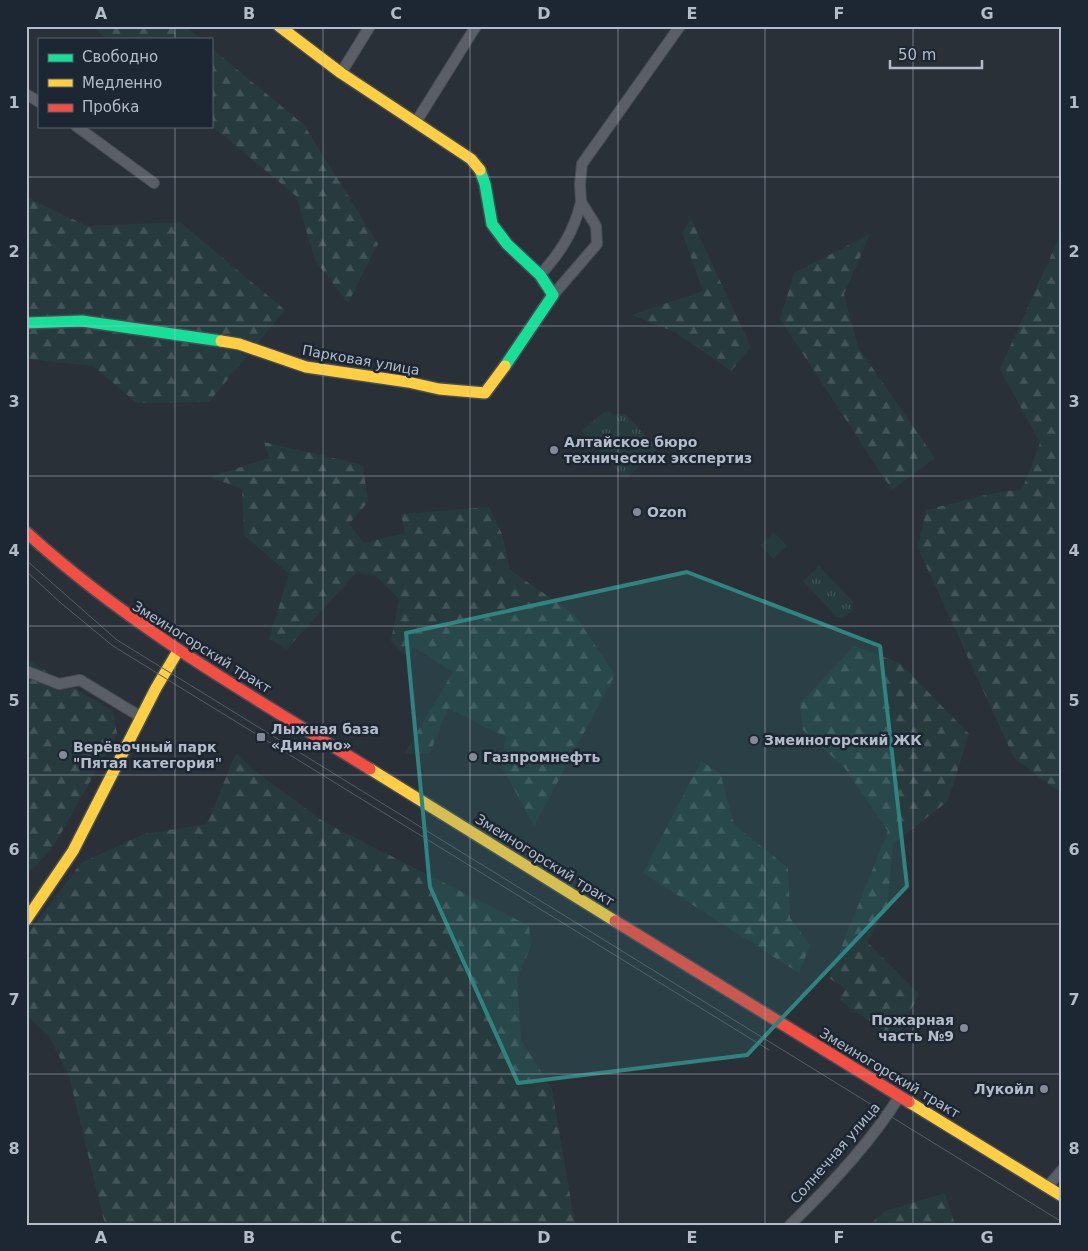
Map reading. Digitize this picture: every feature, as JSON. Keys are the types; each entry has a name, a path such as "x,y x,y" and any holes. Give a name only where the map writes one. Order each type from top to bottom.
{"main road":[{"path":"279,26 341,73 471,159 481,169 486,182 492,224 540,275 545,285 554,295"},
{"name":"Парковая улица","path":"26,323 82,321 202,338 238,344 313,368 408,382 439,389 485,393 501,374 554,295"},
{"name":"Змеиногорский тракт","path":"26,532 62,565 126,618 1062,1196"},
{"path":"26,920 73,851 141,717 178,651"}],"street":[{"path":"341,73 370,26"},
{"path":"416,122 476,26"},
{"path":"540,275 558,255 576,222 581,202 582,164 680,26"},
{"path":"26,94 38,101"},
{"path":"79,128 154,183"},
{"name":"Парковая улица","path":"554,295 597,244 596,226 581,202"},
{"path":"26,672 58,684 80,680 141,717"},
{"name":"Солнечная улица","path":"790,1225 816,1199 884,1121 899,1097"},
{"path":"1047,1187 1062,1170"}],"highlighted area":[{"path":"687,572 880,646 907,886 747,1055 518,1083 430,887 406,633"}],"green space":[{"path":"93,26 185,26 199,38 105,38"},
{"path":"212,49 304,125 378,244 348,303 315,260 296,196 212,126"},
{"path":"26,197 87,226 180,222 285,310 209,402 137,403 93,366 26,359"},
{"path":"691,219 751,347 731,371 675,332 631,315 703,291 682,232"},
{"path":"1062,231 1062,794 1014,758 918,548 926,510 998,492 1022,490 1040,443 1000,369"},
{"path":"870,234 844,294 858,347 935,458 892,490 780,319 794,273"},
{"path":"608,411 614,414 625,414 655,445 656,450 627,478 622,477 584,434 583,430 604,412"},
{"path":"264,442 363,465 368,502 349,524 364,543 405,533 401,514 489,507 502,534 510,570 575,615 615,675 534,826 501,765 506,737 448,708 430,753 404,754 453,672 413,647 409,659 391,641 399,599 376,576 356,573 287,649 269,639 289,574 244,535 242,489 210,477 269,458"},
{"path":"774,532 787,546 773,559 760,545"},
{"path":"819,566 853,602 852,610 843,618 837,617 803,581"},
{"path":"854,646 900,663 969,734 948,801 893,844 887,908 867,942 919,994 896,1039 839,1000 846,989 829,978 888,831 844,767 803,730 800,704"},
{"path":"26,659 113,711 117,734 53,847 26,876"},
{"path":"236,753 251,768 324,822 529,926 531,946 517,978 521,1040 552,1089 575,1225 105,1225 69,1076 49,1036 26,1015 26,936 81,863 144,834 207,824"},
{"path":"701,761 720,773 734,824 788,868 790,918 810,945 799,973 643,873"},
{"path":"945,1193 955,1225 869,1225 885,1211"}],"tram line":[{"path":"26,560 117,640 1062,1222"},
{"path":"26,571 113,646 769,1050"}],"traffic: fast":[{"path":"480,170 485,184 492,224 507,244 540,275 553,295 505,366"},
{"path":"26,323 82,321 221,341"}],"traffic: slow":[{"path":"279,26 341,73 471,159 480,170"},
{"path":"221,341 239,344 306,367 408,382 439,389 485,393 505,366"},
{"path":"26,920 73,851 156,688 178,651"},
{"path":"370,769 615,921"},
{"path":"909,1102 1062,1196"}],"traffic: jam":[{"path":"26,532 107,599 192,659 370,769"},
{"path":"615,921 909,1102"}],"place":[{"name":"Алтайское бюро технических экспертиз","path":"554,450"},
{"name":"Ozon","path":"637,512"},
{"name":"Лыжная база «Динамо»","path":"261,737"},
{"name":"Змеиногорский ЖК","path":"754,740"},
{"name":"Верёвочный парк \"Пятая категория\"","path":"63,755"},
{"name":"Газпромнефть","path":"473,757"},
{"name":"Пожарная часть №9","path":"964,1028"},
{"name":"Лукойл","path":"1044,1089"}]}
